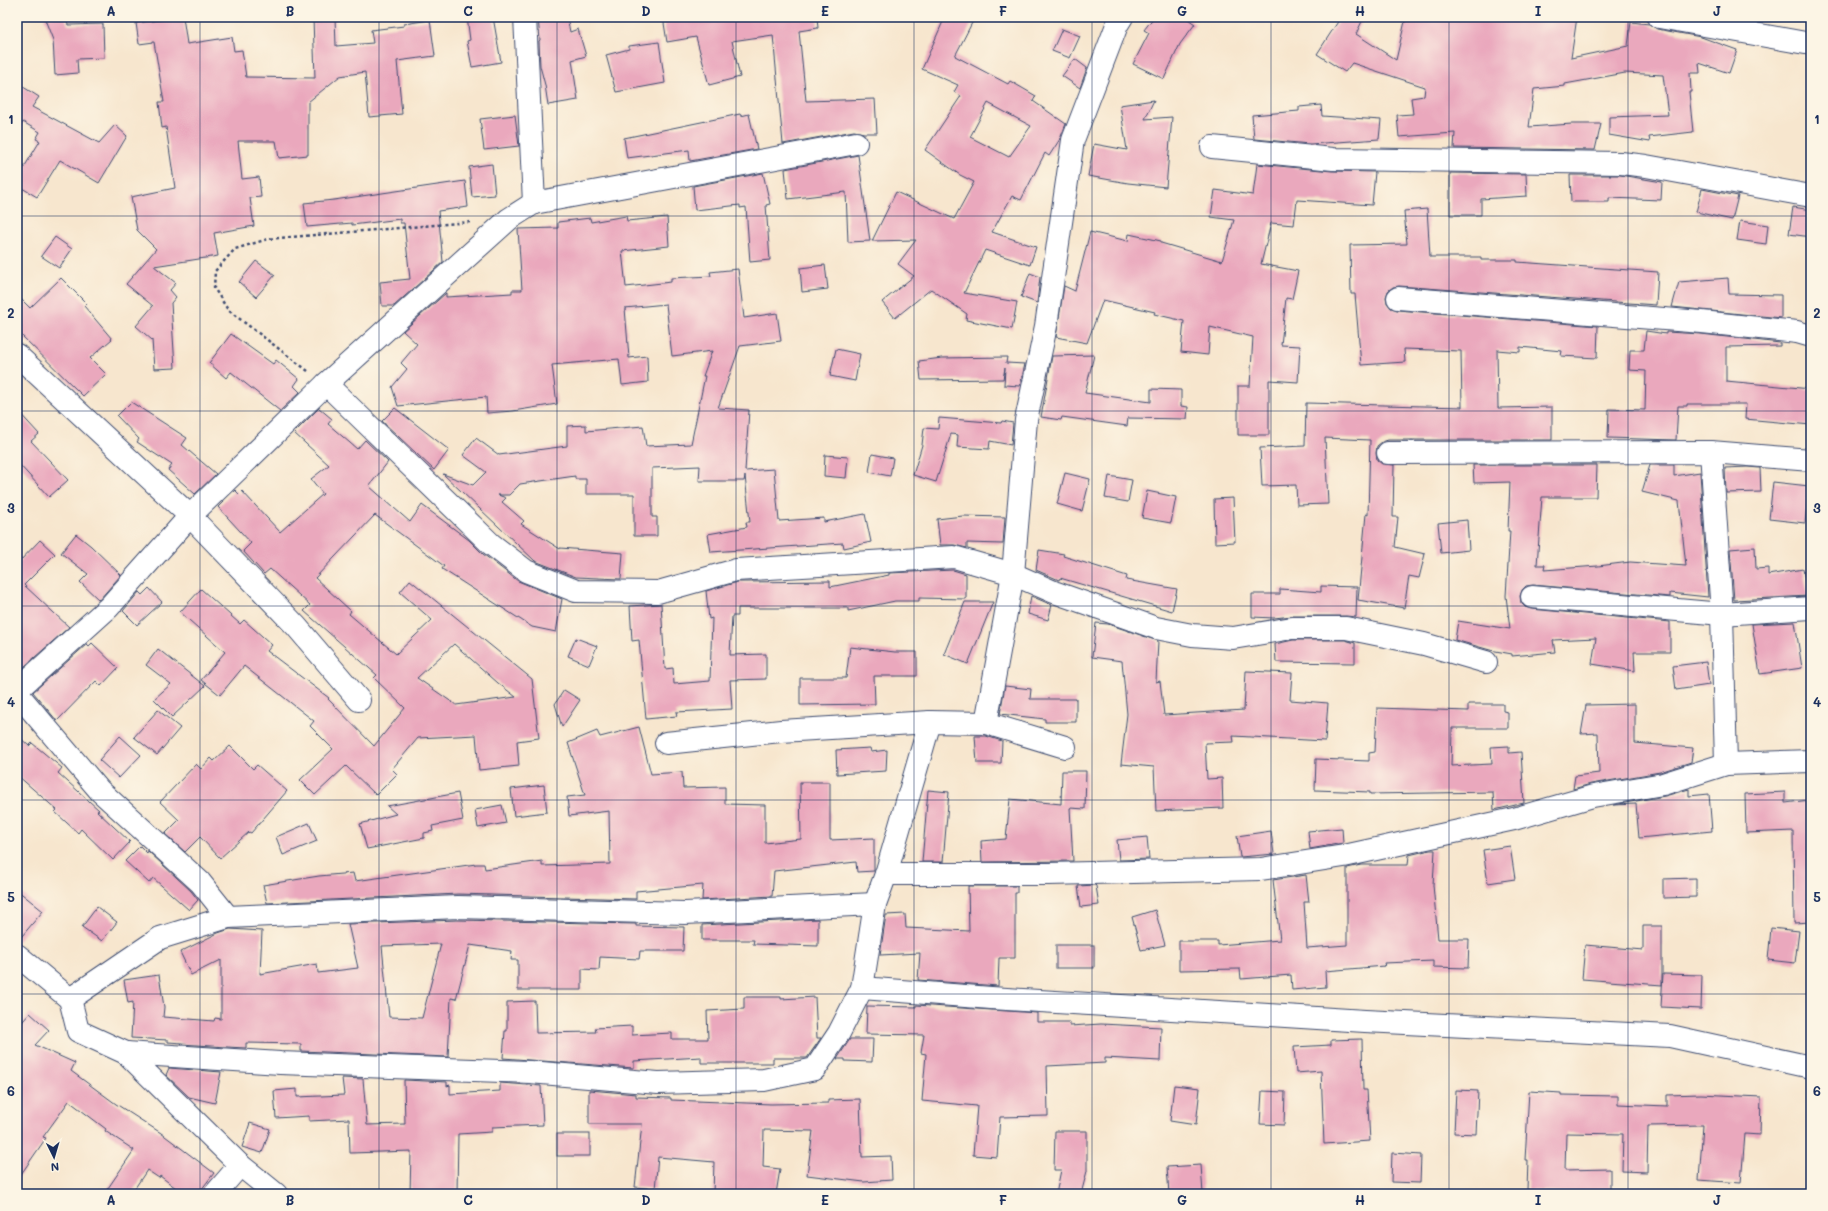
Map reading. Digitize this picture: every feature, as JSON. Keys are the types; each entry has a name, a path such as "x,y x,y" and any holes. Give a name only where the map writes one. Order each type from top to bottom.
{"street":[{"path":"525,17 534,203"},
{"path":"986,723 1013,574 1026,420 1046,326 1073,140 1117,25 1122,17"},
{"path":"1659,17 1811,44"},
{"path":"228,918 200,882 100,791 17,691 109,607 190,516 326,384 509,219 534,203 856,143"},
{"path":"1212,147 1333,159 1622,164 1646,166 1811,196"},
{"path":"1398,298 1702,322 1797,332 1811,336"},
{"path":"17,355 190,516 296,626 359,700"},
{"path":"326,384 491,544 526,571 576,591 658,592 736,570 954,557 1013,574 1054,592 1156,628 1192,635 1233,638 1292,628 1346,628 1424,644 1486,662"},
{"path":"1711,452 1722,614 1726,764"},
{"path":"1388,453 1711,452 1811,460"},
{"path":"1532,597 1722,614 1811,608"},
{"path":"126,1053 280,1063 530,1072 658,1083 764,1080 815,1069 839,1033 862,988 875,904 886,874 930,722"},
{"path":"666,743 781,731 930,722 986,723 1065,747"},
{"path":"886,874 1048,874 1261,869 1344,856 1514,820 1593,796 1663,784 1726,764 1811,761"},
{"path":"70,999 160,938 228,918 458,907 685,913 875,904"},
{"path":"17,955 70,999 78,1031 126,1053 240,1165 276,1194"},
{"path":"862,988 991,998 1365,1021 1670,1036 1811,1067"},
{"path":"215,1194 240,1165"}],"path":[{"path":"326,384 228,310 214,288 215,271 235,249 268,239 509,219"}],"building":[{"path":"44,17 65,17 68,25 103,24 104,58 77,59 78,73 55,75 53,40"},
{"path":"183,17 187,44 232,37 234,51 242,50 246,77 315,78 313,18 335,18 336,46 373,43 371,30 404,26 404,24 430,20 435,56 397,61 402,114 369,117 365,72 340,76 308,102 308,155 279,158 276,141 238,141 242,179 259,177 261,197 250,198 254,226 214,233 218,256 154,266 176,283 170,290 176,297 171,303 175,368 154,369 152,340 136,326 153,306 126,284 156,249 137,230 131,197 175,188 166,127 162,128 159,102 164,102 154,42 139,44 136,23"},
{"path":"467,17 493,17 501,62 472,67 467,41 470,40"},
{"path":"538,17 567,17 570,32 578,29 586,56 572,60 578,100 548,105 540,66"},
{"path":"663,17 817,17 818,28 799,31 806,101 875,99 877,133 854,131 783,144 773,35 732,41 740,77 709,85 696,37 667,42"},
{"path":"945,17 975,17 955,56 1008,84 1010,81 1036,96 1033,101 1066,124 1060,139 1049,156 1045,153 1021,200 1012,196 992,232 1036,247 1030,265 985,250 964,293 1017,302 1012,329 966,320 967,314 931,289 895,318 882,302 914,276 898,264 916,240 872,241 896,192 954,219 974,182 960,175 925,150 961,96 954,92 958,85 922,69","holes":["988,103 1031,126 1009,157 970,137"]},
{"path":"1154,17 1185,17 1195,24 1180,44 1164,79 1133,64 1149,33 1144,30"},
{"path":"1341,17 1364,17 1356,34 1396,60 1406,17 1577,17 1571,58 1628,46 1631,22 1649,24 1657,29 1701,37 1737,50 1729,73 1699,63 1700,73 1690,73 1691,92 1689,92 1693,132 1649,137 1650,142 1609,135 1609,117 1668,115 1663,75 1625,73 1565,84 1565,86 1534,89 1529,127 1572,124 1601,124 1595,150 1454,148 1455,133 1399,137 1397,115 1413,114 1411,98 1424,96 1425,87 1352,63 1345,72 1317,54"},
{"path":"1062,29 1080,36 1070,58 1052,51"},
{"path":"659,42 665,83 616,92 606,55 629,49 629,46"},
{"path":"1075,59 1087,68 1080,88 1062,76"},
{"path":"17,83 39,97 32,107 99,143 115,125 127,136 99,183 60,160 37,197 17,185 17,179 40,141 36,139 40,132 23,122 17,132"},
{"path":"1154,100 1145,119 1172,117 1166,187 1128,183 1088,176 1094,144 1127,150 1120,105"},
{"path":"1321,105 1322,116 1381,120 1379,139 1310,144 1254,139 1252,115 1299,111 1299,107"},
{"path":"740,114 741,116 749,114 757,149 690,161 689,150 627,158 624,138"},
{"path":"515,115 519,146 484,150 480,119"},
{"path":"858,155 870,241 848,242 846,192 788,199 785,169"},
{"path":"492,164 495,195 472,197 469,167"},
{"path":"1257,164 1332,171 1375,172 1372,205 1297,200 1294,225 1271,223 1261,264 1298,271 1292,299 1286,298 1281,345 1300,346 1298,382 1269,380 1269,435 1238,435 1238,386 1250,386 1253,337 1210,327 1208,355 1181,352 1184,321 1154,314 1155,312 1103,300 1087,343 1056,337 1064,286 1075,291 1090,232 1128,241 1129,234 1161,241 1161,243 1222,261 1234,220 1211,217 1215,190 1253,195"},
{"path":"763,173 770,204 766,205 770,260 750,262 746,207 740,208 740,205 695,210 693,186"},
{"path":"1450,173 1526,174 1527,196 1481,199 1481,215 1450,215"},
{"path":"1570,175 1620,175 1662,182 1661,200 1609,198 1609,202 1571,202"},
{"path":"465,181 468,207 438,211 443,262 394,306 382,306 380,282 410,279 404,223 400,223 400,219 352,225 352,223 307,227 304,203"},
{"path":"1702,189 1738,196 1732,220 1696,212"},
{"path":"1793,207 1811,210 1811,237 1789,234"},
{"path":"1427,209 1430,257 1481,257 1481,260 1517,260 1517,262 1658,272 1656,305 1399,286 1393,287 1388,291 1386,297 1387,303 1391,308 1397,310 1598,326 1597,358 1561,356 1562,351 1520,347 1520,352 1497,350 1498,408 1552,407 1552,440 1388,440 1377,446 1377,460 1382,464 1394,465 1393,517 1398,517 1395,547 1425,554 1419,578 1409,576 1404,608 1358,600 1366,514 1368,515 1370,440 1325,438 1328,504 1297,505 1296,485 1262,486 1260,448 1305,446 1306,403 1462,407 1461,351 1404,349 1405,362 1361,365 1355,294 1351,294 1350,245 1407,244 1404,211"},
{"path":"626,216 627,221 667,217 669,246 622,251 626,287 671,282 671,278 711,276 710,272 738,269 744,318 777,313 781,341 740,346 718,408 749,410 745,471 774,469 779,521 824,518 824,522 865,514 871,542 844,548 843,543 711,552 708,534 747,527 746,522 750,522 745,476 744,481 699,481 700,466 652,468 652,517 657,517 657,536 634,536 634,494 586,494 586,479 575,479 575,476 520,484 509,495 498,495 506,498 502,502 524,521 521,524 560,549 623,553 621,579 576,577 535,561 443,474 473,485 486,472 463,455 476,438 499,455 567,446 567,426 586,425 586,431 643,426 646,446 691,444 705,376 703,376 712,351 672,356 666,304 625,308 629,358 647,356 648,382 622,385 619,359 552,365 557,404 513,411 487,413 486,397 398,406 392,387 407,369 401,363 417,344 403,331 446,293 446,297 512,293 512,290 522,290 518,229 558,228 558,222 590,218 591,222"},
{"path":"1740,221 1768,225 1766,244 1737,240"},
{"path":"55,237 72,249 59,268 41,256"},
{"path":"256,261 275,275 256,297 239,282"},
{"path":"825,265 828,289 802,292 800,268"},
{"path":"1030,273 1040,277 1037,303 1021,297"},
{"path":"61,278 87,304 84,306 112,339 90,358 106,374 83,396 17,331 17,295 30,308"},
{"path":"1728,278 1729,294 1781,295 1781,318 1672,307 1679,282"},
{"path":"1646,331 1666,334 1666,332 1701,334 1780,343 1780,346 1726,347 1726,381 1811,389 1811,425 1745,419 1746,404 1687,404 1687,406 1678,406 1676,440 1608,438 1609,409 1645,410 1646,371 1629,370 1630,350 1644,350"},
{"path":"231,334 273,364 276,360 299,379 294,386 300,392 280,411 231,372 226,378 209,363"},
{"path":"836,349 860,354 855,381 830,376"},
{"path":"1094,355 1085,393 1151,402 1151,389 1181,390 1181,406 1188,407 1187,419 1128,418 1127,426 1062,417 1061,420 1041,417 1052,356"},
{"path":"1007,357 1006,363 1025,364 1020,386 1004,385 1005,368 1003,379 921,380 919,361 942,358"},
{"path":"131,402 187,438 182,445 216,474 195,494 168,470 172,465 137,442 139,439 117,416"},
{"path":"319,408 332,419 328,424 357,449 365,440 388,462 369,486 410,522 422,505 469,540 483,554 518,581 562,599 556,632 532,627 442,569 444,566 375,515 315,578 351,611 349,614 396,654 432,620 400,592 410,580 532,679 539,738 517,741 519,766 479,770 476,735 418,738 392,769 397,774 376,795 346,766 315,795 300,780 333,749 310,726 314,721 244,666 220,695 201,680 225,652 180,612 201,589 240,624 244,620 272,645 267,651 329,698 328,699 374,746 405,708 374,678 377,675 304,611 310,605 270,569 264,574 243,551 251,543 218,507 235,490 239,494 242,491 280,532 323,494 311,479 329,465 294,433","holes":["454,644 516,697 456,705 417,678"]},
{"path":"395,408 449,450 434,470 382,421"},
{"path":"17,410 39,434 31,441 68,480 49,497 17,462"},
{"path":"939,418 1001,423 1002,421 1013,423 1011,445 990,441 989,449 957,447 958,435 951,434 936,482 913,475 922,445 924,428 938,429"},
{"path":"872,454 893,458 890,476 869,472"},
{"path":"825,455 848,457 846,478 824,476"},
{"path":"1473,465 1597,465 1596,497 1542,497 1537,565 1545,565 1544,570 1630,562 1686,566 1679,501 1642,492 1650,465 1674,465 1674,476 1700,472 1708,597 1670,593 1670,597 1533,585 1526,586 1522,590 1520,596 1521,603 1525,607 1531,609 1670,622 1670,652 1634,652 1635,671 1592,664 1596,638 1553,640 1555,652 1512,656 1512,654 1490,650 1455,640 1458,621 1510,629 1506,596 1510,531 1508,531 1510,482 1474,483"},
{"path":"1725,468 1760,468 1761,492 1726,493"},
{"path":"1065,473 1090,479 1082,511 1057,504"},
{"path":"1109,476 1132,480 1128,502 1105,498"},
{"path":"1773,482 1809,486 1805,523 1769,519"},
{"path":"1147,491 1176,497 1171,523 1142,518"},
{"path":"1233,498 1235,542 1215,543 1214,499"},
{"path":"963,516 1005,517 1003,544 967,543 967,548 954,545 940,545 937,519"},
{"path":"1467,520 1469,550 1441,553 1438,523"},
{"path":"76,534 91,546 121,575 99,600 80,582 88,574 61,553"},
{"path":"40,540 55,554 24,585 69,627 17,673 17,564"},
{"path":"1755,547 1756,569 1768,568 1768,575 1803,569 1808,596 1734,600 1730,549"},
{"path":"1039,550 1064,554 1063,556 1127,576 1126,580 1177,589 1172,611 1060,578 1059,580 1036,570"},
{"path":"953,570 966,574 966,599 919,598 919,601 895,601 848,611 848,608 738,608 738,616 732,616 730,655 766,654 766,679 730,680 732,709 676,712 677,716 646,719 639,640 632,641 630,606 661,604 665,669 673,668 674,684 710,681 712,618 709,619 706,591 738,582 830,581 830,587 889,575 889,573"},
{"path":"1321,586 1357,587 1356,617 1252,617 1252,594 1280,594 1280,589 1321,592"},
{"path":"149,588 162,602 137,625 123,611 139,592 142,595"},
{"path":"1031,596 1052,605 1048,620 1028,614"},
{"path":"965,602 993,602 968,664 944,654"},
{"path":"1795,622 1802,668 1760,674 1752,624"},
{"path":"1096,623 1108,624 1158,641 1156,682 1160,681 1164,715 1244,710 1246,671 1292,673 1290,700 1328,703 1325,741 1233,736 1234,742 1205,743 1207,779 1222,778 1223,808 1156,811 1154,767 1121,764 1127,714 1122,661 1092,657"},
{"path":"576,638 597,646 589,665 568,656"},
{"path":"1293,640 1345,640 1355,643 1355,663 1276,662 1275,644"},
{"path":"92,643 118,668 101,686 96,681 57,721 33,692 87,644 89,646"},
{"path":"850,647 895,652 917,652 917,676 874,676 875,704 800,705 800,678 846,678"},
{"path":"158,649 205,686 172,717 154,699 171,684 146,665"},
{"path":"1706,662 1709,685 1676,690 1673,666"},
{"path":"1005,686 1031,689 1030,699 1076,699 1076,722 1045,722 1045,719 1000,714"},
{"path":"564,690 580,700 562,727 555,704"},
{"path":"1468,704 1503,704 1503,711 1508,712 1508,728 1452,728 1451,766 1492,764 1491,747 1509,746 1509,753 1521,752 1524,803 1494,810 1493,792 1370,794 1370,792 1315,790 1316,759 1369,761 1369,753 1375,752 1377,708 1468,711"},
{"path":"1635,704 1635,743 1693,748 1691,762 1660,772 1591,784 1573,789 1575,776 1599,773 1598,733 1581,734 1586,705"},
{"path":"158,710 180,728 157,755 134,737"},
{"path":"639,727 651,774 682,772 683,788 725,787 725,804 765,805 765,843 801,839 800,782 830,782 830,840 874,838 874,871 857,872 856,862 774,871 772,896 702,900 703,885 636,891 636,899 458,894 267,903 263,885 319,876 353,873 355,881 476,864 484,864 485,869 542,861 542,866 610,864 609,811 569,816 567,797 585,795 568,743 597,731 600,737"},
{"path":"17,735 29,746 32,743 62,768 58,773 99,810 97,811 130,842 113,860 81,829 78,833 55,812 57,810 17,775"},
{"path":"120,736 141,755 119,778 99,760"},
{"path":"975,736 986,736 1002,741 1001,763 977,763"},
{"path":"230,746 253,769 257,765 287,791 251,833 249,832 220,858 200,837 185,852 165,834 179,820 160,802 196,764 201,769 211,758 214,761"},
{"path":"870,748 871,752 887,750 886,771 837,774 836,750"},
{"path":"1062,771 1086,771 1085,809 1070,808 1073,861 982,862 981,841 1006,839 1010,799 1061,804"},
{"path":"544,785 547,812 514,816 511,789"},
{"path":"1689,789 1689,796 1709,794 1712,831 1639,838 1636,804 1613,805 1665,796"},
{"path":"928,790 949,792 943,862 922,862"},
{"path":"1785,792 1785,803 1811,800 1811,922 1794,923 1793,831 1746,833 1745,794"},
{"path":"458,793 463,820 432,826 433,831 424,833 424,838 367,849 360,824 396,814 387,806"},
{"path":"502,805 506,823 478,828 475,810"},
{"path":"309,823 317,841 283,855 276,837"},
{"path":"1342,828 1343,843 1310,849 1308,831"},
{"path":"1271,831 1274,854 1240,857 1237,836"},
{"path":"1147,837 1149,859 1119,860 1117,840"},
{"path":"140,846 147,853 148,851 191,891 198,900 189,910 153,878 149,883 125,861"},
{"path":"1510,846 1515,879 1488,883 1483,850"},
{"path":"1435,850 1433,885 1438,939 1469,939 1468,968 1433,967 1433,961 1384,963 1385,966 1325,971 1326,987 1292,990 1291,975 1241,979 1240,969 1179,970 1179,941 1218,941 1218,945 1280,940 1273,880 1306,875 1309,902 1304,902 1307,948 1347,945 1347,868 1361,865 1408,865 1409,855"},
{"path":"1696,878 1696,897 1663,898 1663,879"},
{"path":"1095,885 1099,905 1081,907 1078,886"},
{"path":"968,886 1017,886 1017,893 1015,893 1015,958 999,958 998,986 918,980 920,953 880,955 886,915 905,914 906,928 969,931"},
{"path":"17,890 43,911 17,942"},
{"path":"97,907 117,922 102,941 82,927"},
{"path":"1155,910 1165,945 1141,950 1132,917"},
{"path":"818,919 818,946 753,944 754,940 702,940 702,925"},
{"path":"458,920 636,924 636,926 684,927 683,951 640,951 639,959 600,957 599,970 582,969 582,990 518,990 518,960 511,960 512,951 470,945 456,999 451,998 448,1057 301,1051 301,1044 246,1043 246,1048 181,1044 182,1043 168,1042 168,1040 131,1038 133,1002 128,1003 124,980 159,975 164,1007 163,1017 214,1021 215,1018 221,1019 221,960 191,975 180,952 218,933 230,929 262,931 260,974 317,964 318,973 358,968 348,924","holes":["441,944 422,1018 389,1017 382,946"]},
{"path":"1643,926 1662,926 1662,985 1582,979 1585,945 1643,950"},
{"path":"1771,928 1799,931 1795,963 1768,960"},
{"path":"1056,945 1094,945 1094,968 1056,968"},
{"path":"1663,974 1702,975 1701,1009 1661,1007"},
{"path":"744,997 781,997 781,999 815,997 817,1038 821,1038 807,1058 773,1058 773,1063 701,1063 701,1057 634,1061 634,1068 503,1058 505,1031 507,1031 507,1002 535,1001 536,1033 596,1032 595,1028 632,1026 632,1035 672,1033 672,1039 708,1039 707,1011 744,1009"},
{"path":"916,1005 1037,1013 1037,1022 1070,1022 1070,1026 1101,1024 1161,1027 1160,1061 1105,1058 1105,1063 1047,1066 1048,1116 1000,1117 997,1157 973,1155 977,1106 922,1101 926,1054 921,1053 924,1035 866,1034 867,1006 916,1007"},
{"path":"30,1013 49,1030 35,1045 75,1063 71,1071 116,1104 161,1133 214,1173 198,1194 184,1194 160,1176 159,1178 147,1170 131,1194 104,1194 134,1150 105,1131 106,1129 69,1101 43,1137 46,1138 17,1180 17,1028"},
{"path":"850,1039 873,1039 872,1062 845,1061 845,1059 837,1059"},
{"path":"1362,1039 1363,1090 1367,1090 1370,1141 1324,1144 1321,1071 1296,1073 1294,1047 1331,1045 1331,1040"},
{"path":"169,1068 221,1072 215,1103 189,1097 166,1075"},
{"path":"342,1078 363,1079 367,1125 405,1124 404,1080 447,1082 447,1086 450,1085 450,1094 500,1091 500,1083 541,1086 543,1125 492,1127 492,1132 458,1134 457,1194 410,1194 411,1151 350,1153 349,1119 309,1121 309,1116 276,1118 274,1091 297,1089 297,1097 344,1095"},
{"path":"1174,1085 1200,1088 1196,1125 1170,1121"},
{"path":"589,1090 636,1094 636,1097 671,1098 671,1100 771,1104 828,1103 828,1100 860,1099 862,1157 891,1156 892,1180 864,1182 807,1175 813,1131 764,1130 763,1167 780,1169 776,1194 713,1194 714,1162 658,1157 655,1189 635,1187 642,1124 589,1124"},
{"path":"1456,1090 1478,1091 1476,1134 1454,1133"},
{"path":"1262,1091 1285,1092 1284,1125 1260,1124"},
{"path":"1529,1091 1561,1093 1561,1095 1618,1096 1618,1104 1667,1106 1667,1095 1701,1094 1761,1097 1760,1135 1745,1134 1741,1183 1699,1180 1703,1125 1648,1126 1647,1172 1622,1171 1623,1134 1566,1133 1565,1170 1610,1169 1610,1193 1527,1190 1528,1160 1525,1160"},
{"path":"250,1123 270,1129 262,1153 242,1147"},
{"path":"1055,1131 1087,1131 1087,1171 1081,1194 1056,1194 1061,1170 1054,1170"},
{"path":"557,1134 590,1134 590,1156 557,1156"},
{"path":"1392,1153 1421,1155 1420,1183 1391,1182"},
{"path":"1201,1165 1203,1194 1169,1194 1167,1167"}]}
